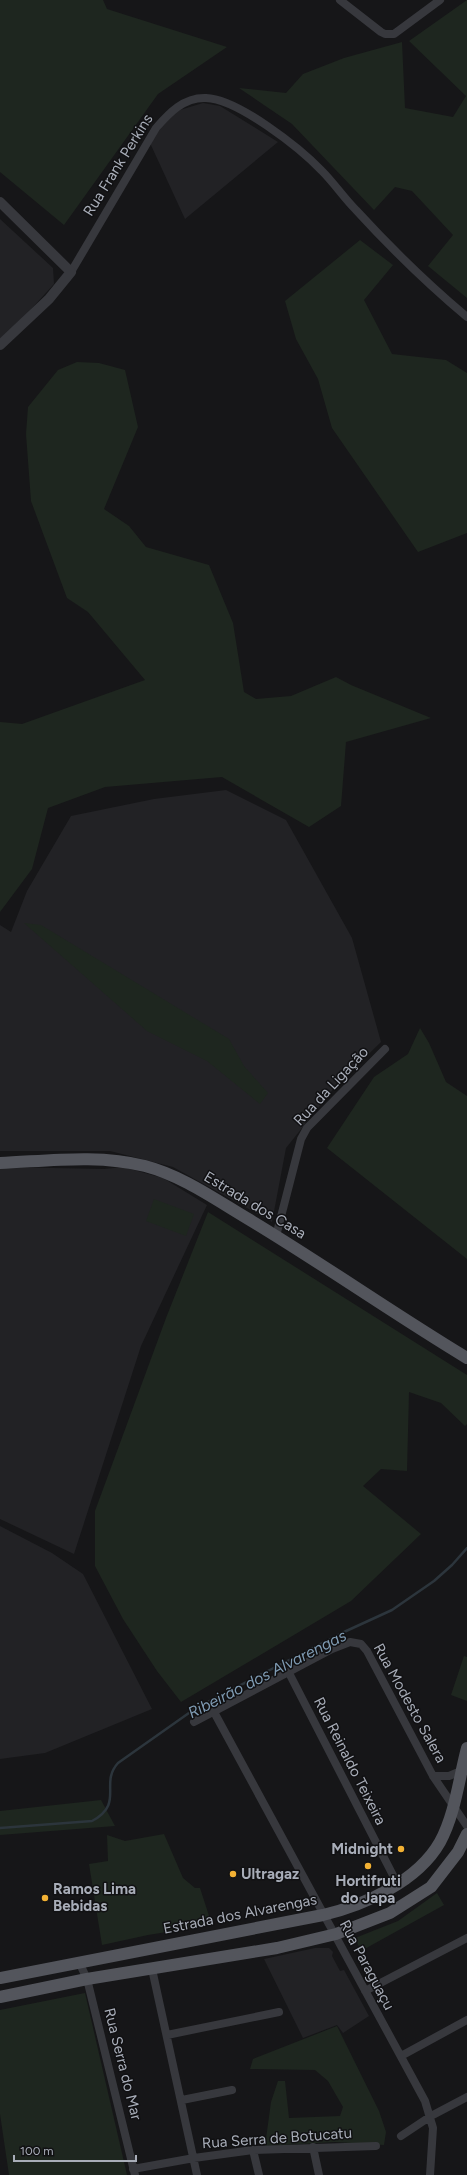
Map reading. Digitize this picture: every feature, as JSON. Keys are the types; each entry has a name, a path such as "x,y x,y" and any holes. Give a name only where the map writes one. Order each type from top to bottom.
{"main road":[{"name":"Estrada dos Casa","path":"0,1163 83,1159 122,1161 145,1166 174,1176 276,1236 467,1358"},
{"name":"Estrada dos Alvarengas","path":"0,1978 323,1915 350,1908 383,1893 424,1863 440,1841 452,1806 467,1748"},
{"path":"0,1997 87,1980 277,1948 336,1934 390,1913 432,1887 458,1852 467,1834"}],"street":[{"path":"340,0 381,32 390,35 394,34 440,0"},
{"name":"Rua Frank Perkins","path":"0,345 49,299 70,272 156,128 170,112 182,104 205,97 240,109 294,146 322,170 356,210 467,317"},
{"path":"0,202 70,272"},
{"name":"Rua da Ligação","path":"276,1236 301,1139 307,1128 385,1049"},
{"name":"Rua Modesto Salera","path":"289,1673 344,1644 350,1642 361,1644 367,1651 433,1776 467,1826"},
{"path":"194,1722 289,1673"},
{"name":"Rua Reinaldo Teixeira","path":"289,1673 397,1883"},
{"name":"Rua Paraguaçu","path":"214,1712 323,1915 336,1934 431,2116 433,2132 430,2175"},
{"name":"Rua Modesto Salera","path":"433,1776 449,1776 461,1771"},
{"path":"365,1991 467,1938"},
{"name":"Rua Serra do Mar","path":"79,1962 87,1980 134,2172"},
{"path":"152,1969 182,2100 197,2175"},
{"path":"167,2035 279,2012"},
{"path":"401,2056 467,2020"},
{"path":"182,2100 232,2090"},
{"path":"401,2136 431,2116 467,2097"},
{"name":"Rua Serra de Botucatu","path":"134,2172 194,2158 253,2150 376,2146"},
{"path":"313,2147 319,2175"},
{"path":"253,2150 259,2175"}],"shaded area":[{"path":"0,0 103,0 107,9 227,47 158,94 64,225 0,172"},
{"path":"467,0 467,298 428,266 453,235 412,191 395,187 374,210 292,124 239,88 286,93 303,74 344,58 402,42 405,108 453,117 466,96 409,41"},
{"path":"203,103 220,106 278,142 185,219 150,143 166,120 180,110"},
{"path":"0,219 53,268 54,284 22,319 0,339"},
{"path":"360,240 393,265 364,300 392,354 446,360 467,373 467,533 418,552 332,428 318,379 296,339 285,301"},
{"path":"77,362 99,363 125,370 138,427 104,509 129,526 146,547 209,565 233,623 244,692 256,699 291,696 336,677 351,685 431,718 346,742 341,806 309,827 222,777 105,787 48,808 32,869 0,912 0,722 22,724 145,680 88,612 67,598 31,501 26,434 28,407 58,370"},
{"path":"226,790 286,820 352,938 381,1042 334,1088 286,1148 272,1222 173,1167 110,1151 0,1151 0,925 11,932 27,891 71,816 154,799"},
{"path":"24,923 41,925 229,1039 244,1066 268,1093 260,1104 207,1061 147,1031"},
{"path":"420,1028 429,1043 446,1082 467,1096 467,1259 327,1148 374,1077 408,1054"},
{"path":"0,1167 104,1169 123,1167 163,1178 207,1205 141,1346 74,1554 0,1519"},
{"path":"154,1199 194,1214 186,1236 146,1221"},
{"path":"208,1212 467,1375 467,1424 465,1426 441,1403 409,1392 407,1471 381,1469 363,1486 421,1534 351,1601 181,1702 157,1671 123,1619 95,1566 95,1511 166,1318"},
{"path":"0,1526 52,1553 83,1574 152,1709 45,1753 0,1759"},
{"path":"464,1656 467,1657 467,1701 451,1695"},
{"path":"101,1800 115,1826 0,1835 0,1811"},
{"path":"164,1834 183,1878 195,1888 200,1888 211,1922 198,1927 148,1935 102,1945 89,1864 108,1861 107,1835 125,1841"},
{"path":"437,1893 444,1905 361,1951 355,1938 398,1921"},
{"path":"315,1948 329,1948 333,1952 332,1956 340,1971 344,1970 369,2016 343,2033 337,2025 303,2038 264,1959"},
{"path":"85,1993 127,2175 9,2175 0,2114 0,2010"},
{"path":"337,2026 379,2111 386,2132 384,2145 335,2142 265,2146 271,2102 278,2081 285,2081 289,2118 340,2116 343,2107 328,2081 315,2070 250,2069 253,2059"}],"waterway":[{"name":"Ribeirão dos Alvarengas","path":"0,1828 92,1821 102,1814 107,1807 110,1800 111,1778 118,1763 196,1708 344,1632 392,1610 434,1581 452,1565 467,1548"}],"place":[{"name":"Midnight","path":"401,1849"},
{"name":"Hortifruti do Japa","path":"368,1866"},
{"name":"Ultragaz","path":"233,1874"},
{"name":"Ramos Lima Bebidas","path":"45,1898"}]}
